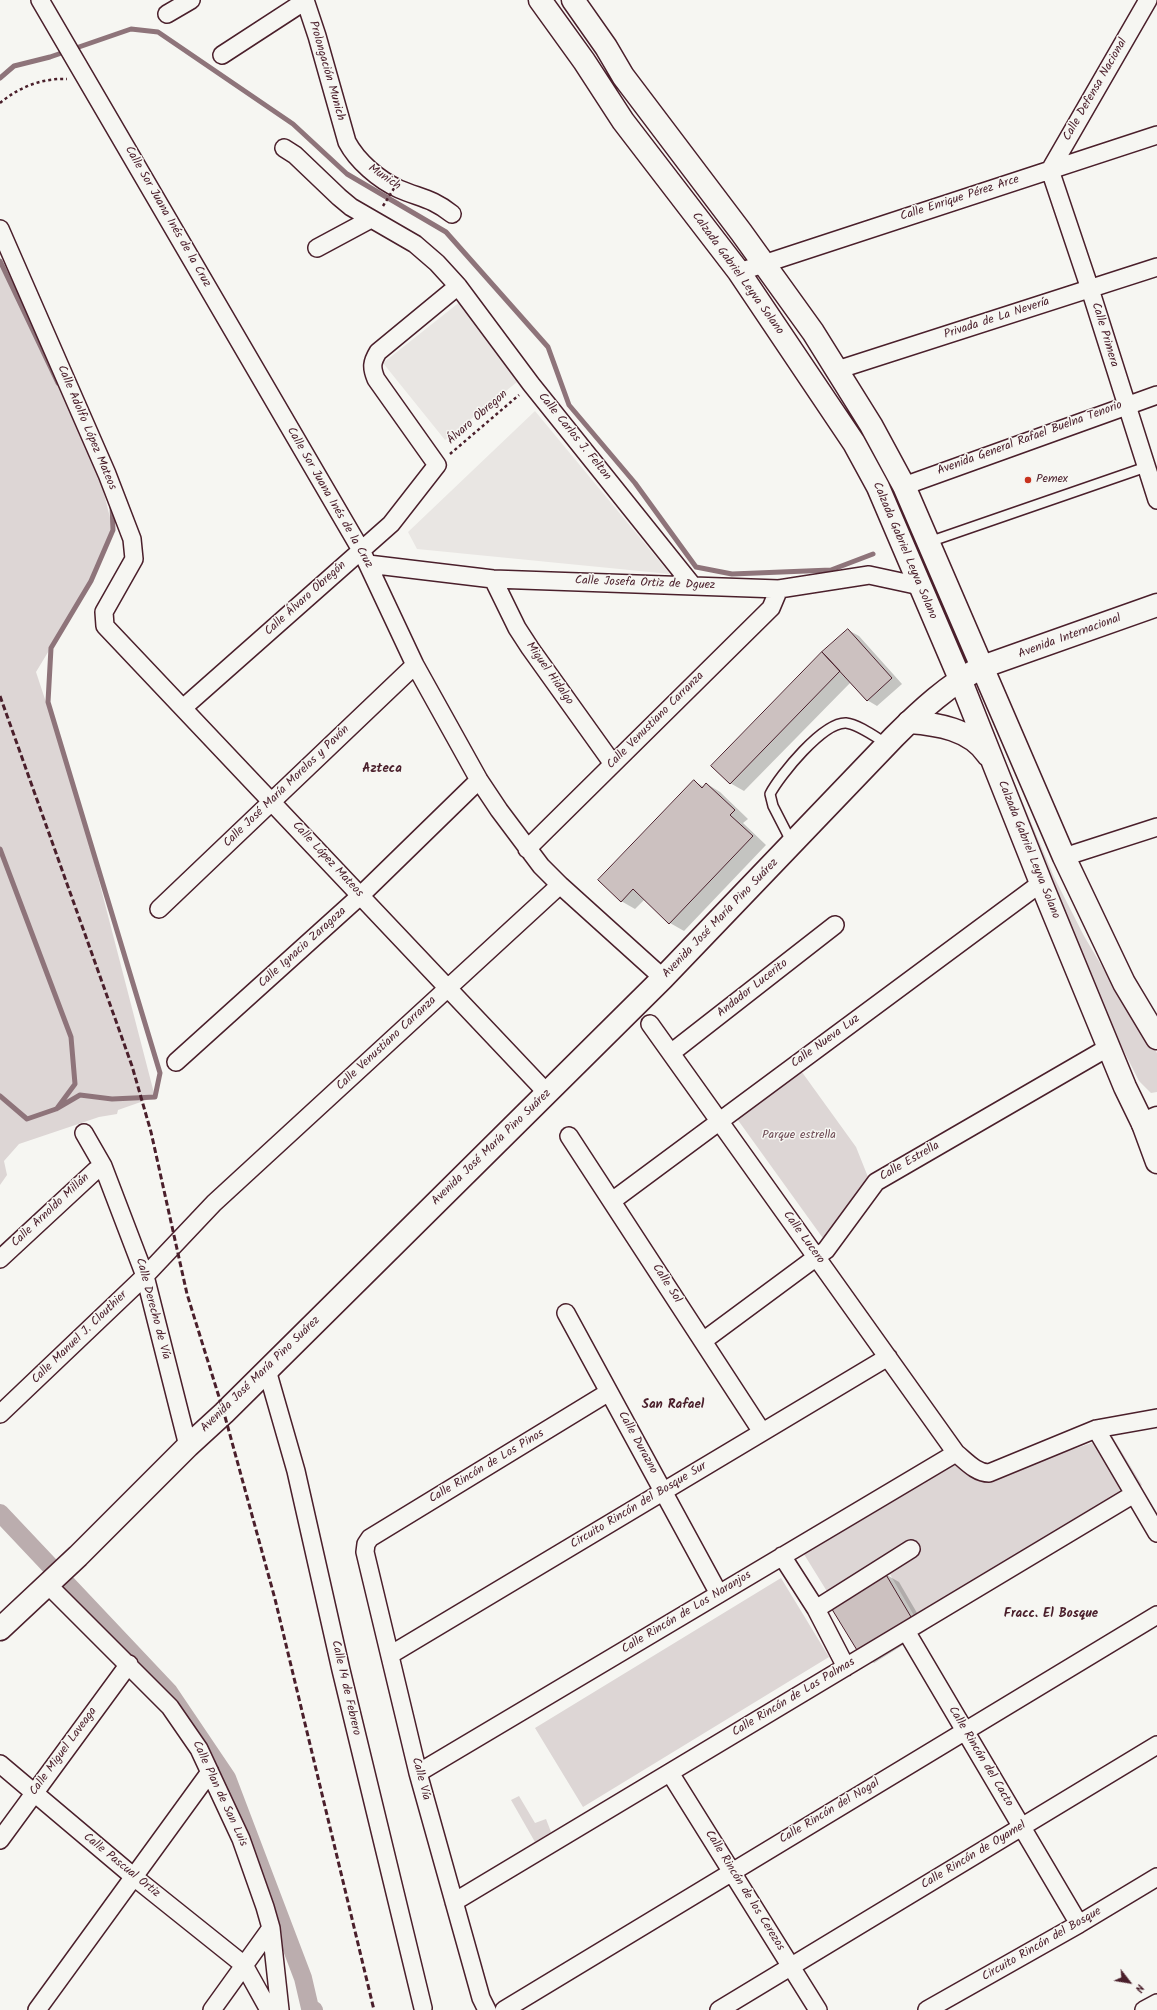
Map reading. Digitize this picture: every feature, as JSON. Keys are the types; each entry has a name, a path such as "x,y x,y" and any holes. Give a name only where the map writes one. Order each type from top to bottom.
{"main road":[{"name":"Calzada Gabriel Leyva Solano","path":"540,0 584,61 623,121 739,272 854,443 878,487 960,679 992,762 1109,1047 1150,1121 1157,1162"},
{"name":"Calzada Gabriel Leyva Solano","path":"573,0 606,47 623,76 764,263 837,370 871,425 904,486 1064,857 1124,984 1157,1038"},
{"path":"584,61 606,47"},
{"name":"Avenida Internacional","path":"982,667 1157,605"},
{"name":"Avenida José María Pino Suárez","path":"0,1629 78,1556 188,1446 224,1413 548,1094 663,978 909,722 960,679 982,667"},
{"path":"909,722 946,726 961,733 984,749 992,762"}],"street":[{"name":"Calle Sor Juana Inés de la Cruz","path":"40,0 365,557 415,665 479,780 528,849 560,885 663,978"},
{"path":"167,14 191,0"},
{"path":"222,55 305,1"},
{"name":"Prolongación Munich","path":"305,1 317,36 347,142"},
{"name":"Calle Defensa Nacional","path":"1050,170 1149,5"},
{"name":"Calle Enrique Pérez Arce","path":"739,272 1157,135"},
{"name":"Munich","path":"347,142 352,153 388,183 401,190 438,203 452,214"},
{"name":"Calle Carlos J. Felton","path":"284,148 300,159 339,197 371,219 415,244 437,263 458,286 531,384 693,586"},
{"name":"Calle Primera","path":"1050,170 1157,500"},
{"path":"317,248 371,219"},
{"name":"Calle Adolfo López Mateos","path":"0,229 107,474 132,539 134,559 104,612 103,619 105,626"},
{"name":"Privada de La Nevería","path":"837,370 1090,290 1157,267"},
{"path":"437,465 376,379 372,368 373,360 378,352 458,286"},
{"name":"Avenida General Rafael Buelna Tenorio","path":"904,486 1157,394"},
{"name":"Calle Álvaro Obregón","path":"183,708 365,557 437,465"},
{"name":"Calle Josefa Ortiz de Dguez","path":"365,557 493,579 779,589 877,575 911,586 920,586"},
{"name":"Miguel Hidalgo","path":"493,579 517,628 613,764"},
{"name":"Calle Venustiano Carranza","path":"528,849 771,608 779,589"},
{"name":"Calle López Mateos","path":"105,626 548,1094"},
{"name":"Calle José María Morelos y Pavón","path":"159,909 415,665"},
{"name":"Calle Ignacio Zaragoza","path":"176,1062 360,896 479,780"},
{"path":"1064,857 1157,827"},
{"name":"Calle Nueva Luz","path":"612,1201 719,1120 1041,883"},
{"name":"Calle Venustiano Carranza","path":"175,1244 214,1202 560,885"},
{"name":"Andador Lucerito","path":"671,1053 835,925"},
{"name":"Calle Lucero","path":"650,1024 956,1453 982,1473 989,1473 1096,1429 1151,1419"},
{"name":"Calle Estrella","path":"703,1341 826,1250 876,1182 1109,1047"},
{"name":"Calle Derecho de Vía","path":"84,1133 103,1166 145,1276 188,1446"},
{"name":"Calle Sol","path":"569,1136 762,1432"},
{"name":"Calle Arnoldo Millán","path":"0,1259 95,1171 103,1166"},
{"name":"Calle Manuel J. Clouthier","path":"0,1414 145,1276 175,1244"},
{"name":"Calle Durazno","path":"566,1313 719,1594"},
{"name":"Circuito Rincón del Bosque Sur","path":"390,1655 888,1357"},
{"name":"Calle 14 de Febrero","path":"266,1370 296,1471 341,1670 423,2008"},
{"name":"Calle Rincón de Los Pinos","path":"366,1544 370,1538 609,1392"},
{"path":"1151,1419 1157,1406"},
{"path":"1096,1429 1157,1533"},
{"name":"Calle Rincón de Los Naranjos","path":"418,1773 956,1453"},
{"name":"Calle Rincón de Las Palmas","path":"454,1902 1134,1494"},
{"name":"Calle Vía","path":"366,1544 365,1552 418,1773 481,1998 487,2010"},
{"path":"816,1609 911,1549"},
{"path":"782,1556 816,1609 846,1667"},
{"name":"Calle Plan de San Luis","path":"51,1581 170,1707 199,1749 242,1839 271,1928 280,2010"},
{"name":"Calle Rincón del Nogal","path":"504,2010 1157,1615"},
{"name":"Calle Rincón del Cacto","path":"906,1631 1079,1924"},
{"name":"Calle Miguel Laveaga","path":"0,1840 129,1664"},
{"name":"Calle Rincón de Oyamel","path":"719,2010 1157,1745"},
{"name":"Calle Pascual Ortiz","path":"0,1764 134,1877 244,1965"},
{"path":"37,2010 210,1772"},
{"name":"Calle Rincón de los Cerezos","path":"670,1773 818,2010"},
{"name":"Circuito Rincón del Bosque","path":"926,2010 1079,1924 1157,1877"},
{"path":"212,2010 271,1928"},
{"path":"244,1965 269,2010"},
{"path":"1144,2010 1157,2003"}],"lane":[{"path":"929,542 1146,467"},
{"path":"793,844 773,806 770,794 778,779 795,760 817,738 834,727 846,723 862,729 888,744"}],"path":[{"path":"0,104 20,89 35,83 55,78 87,81"},
{"path":"382,206 398,182"},
{"name":"Álvaro Obregon","path":"437,465 531,384"}],"shaded area":[{"path":"461,301 522,378 445,440 383,363"},
{"path":"535,411 670,574 417,549 408,532"}],"green space":[{"path":"0,263 97,465 113,530 91,581 36,672 77,796 155,1097 118,1110 117,1114 99,1117 19,1144 4,1161 7,1175 0,1185"},
{"path":"983,708 1054,877 1084,936 1116,990 1157,1053 1157,1092 1151,1093 1139,1081 1083,970"},
{"name":"Parque estrella","path":"799,1068 856,1147 870,1182 825,1241 735,1116"},
{"path":"1112,1436 1142,1485 916,1619 881,1559 828,1593 802,1551 965,1455 1000,1474"},
{"path":"781,1578 829,1657 583,1807 535,1728"},
{"path":"519,1796 535,1823 546,1819 551,1832 535,1842 511,1800"}],"building":[{"path":"848,629 892,678 867,701 822,652"},
{"path":"822,652 840,671 730,784 711,766"},
{"path":"694,780 702,788 706,783 735,810 730,815 753,836 669,924 633,889 621,902 598,880"},
{"path":"885,1573 914,1622 860,1655 830,1606"}],"waterway":[{"path":"0,78 14,66 50,57 131,29 158,32 293,124 347,174 446,232 548,347 569,405 635,483 696,567 732,574 831,570 873,554"},
{"path":"0,261 58,383"},
{"path":"0,1096 27,1119 56,1109 80,1095 112,1099 155,1097 160,1073 48,702 51,648 91,581 113,530 112,505"},
{"path":"0,849 71,1037 75,1084 58,1107"},
{"path":"0,1513 169,1692 227,1778 303,1978 310,2008 314,2010"}],"railway":[{"path":"0,696 132,1066 151,1132 187,1294 224,1413 275,1599 374,2010"}],"place":[{"name":"Pemex","path":"1028,480"}],"district":[{"name":"Azteca","path":"382,770"},
{"name":"San Rafael","path":"673,1406"},
{"name":"Fracc. El Bosque","path":"1051,1615"}]}
